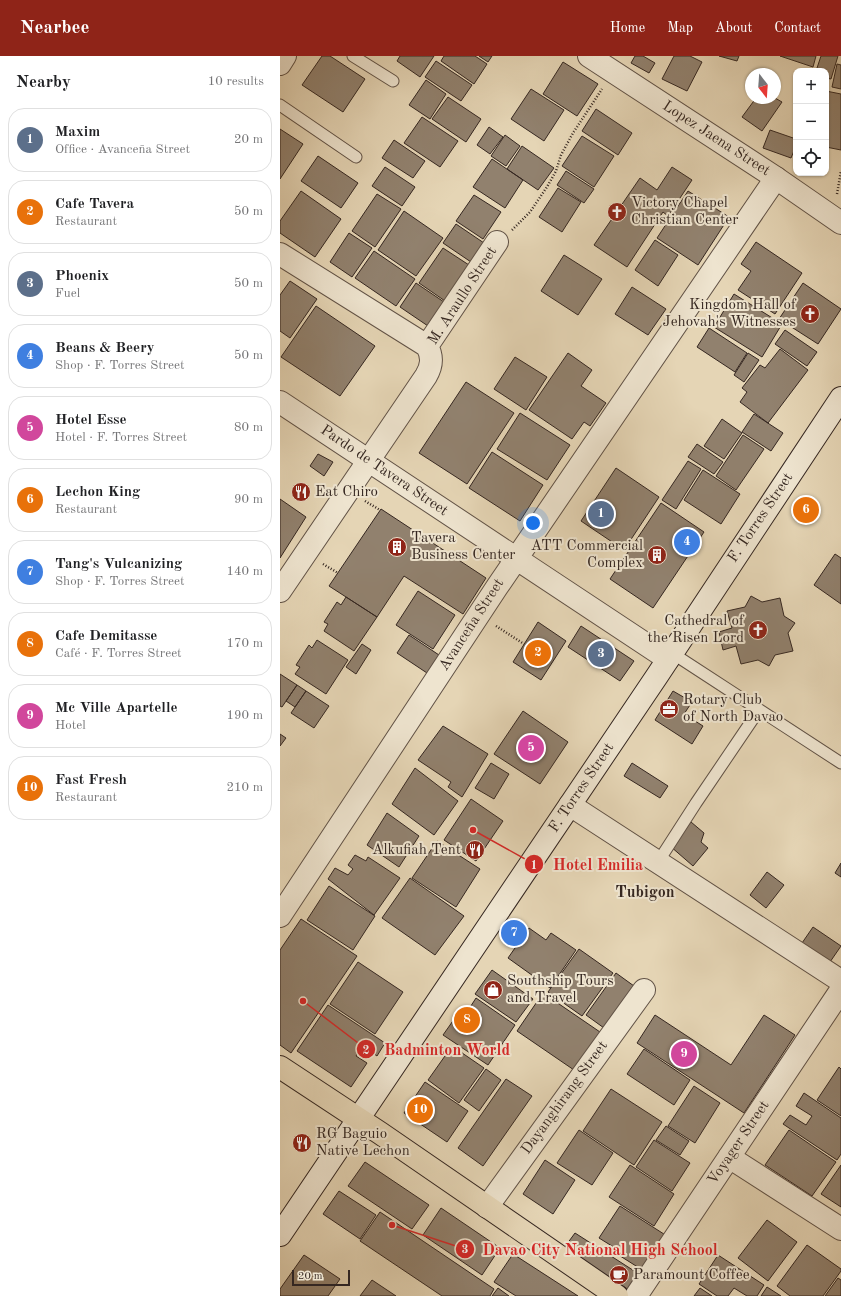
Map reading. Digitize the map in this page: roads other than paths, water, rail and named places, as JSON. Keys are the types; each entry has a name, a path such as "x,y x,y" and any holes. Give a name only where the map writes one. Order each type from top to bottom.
{"main road":[{"path":"280,1067 359,1119 617,1296"}],"street":[{"path":"280,64 285,56"},
{"name":"Lopez Jaena Street","path":"589,56 776,178 841,223"},
{"name":"Avanceña Street","path":"280,916 478,614 776,178"},
{"name":"M. Araullo Street","path":"280,591 429,370 432,358 427,346 497,242"},
{"path":"280,254 427,346"},
{"name":"F. Torres Street","path":"280,1236 670,656 841,398"},
{"name":"Pardo de Tavera Street","path":"280,402 516,558 670,656"},
{"path":"570,805 841,981"},
{"name":"Dayanghirang Street","path":"487,1207 644,990"},
{"name":"Voyager Street","path":"636,1296 841,990"},
{"path":"729,1157 841,1229"}],"lane":[{"path":"353,56 393,81"},
{"path":"280,105 356,157"},
{"path":"670,656 759,710 841,763"},
{"path":"658,862 759,710"}],"place":[{"name":"Victory Chapel Christian Center","path":"617,212"},
{"name":"Kingdom Hall of Jehovah's Witnesses","path":"810,314"},
{"name":"Eat Chiro","path":"301,492"},
{"name":"Lechon King","path":"806,510"},
{"name":"Maxim","path":"601,514"},
{"name":"Beans & Beery","path":"687,542"},
{"name":"Tavera Business Center","path":"397,547"},
{"name":"ATT Commercial Complex","path":"657,555"},
{"name":"Cathedral of the Risen Lord","path":"758,630"},
{"name":"Cafe Tavera","path":"538,653"},
{"name":"Phoenix","path":"601,654"},
{"name":"Rotary Club of North Davao","path":"669,709"},
{"name":"Hotel Esse","path":"531,748"},
{"name":"Hotel Emilia","path":"473,830"},
{"name":"Alkufiah Tent","path":"475,850"},
{"name":"Tang's Vulcanizing","path":"514,933"},
{"name":"Southship Tours and Travel","path":"493,990"},
{"name":"Badminton World","path":"303,1001"},
{"name":"Cafe Demitasse","path":"467,1020"},
{"name":"Mc Ville Apartelle","path":"684,1054"},
{"name":"Fast Fresh","path":"420,1110"},
{"name":"RG Baguio Native Lechon","path":"302,1143"},
{"name":"Davao City National High School","path":"392,1225"},
{"name":"Paramount Coffee","path":"619,1275"}],"district":[{"name":"Tubigon","path":"645,893"}]}
